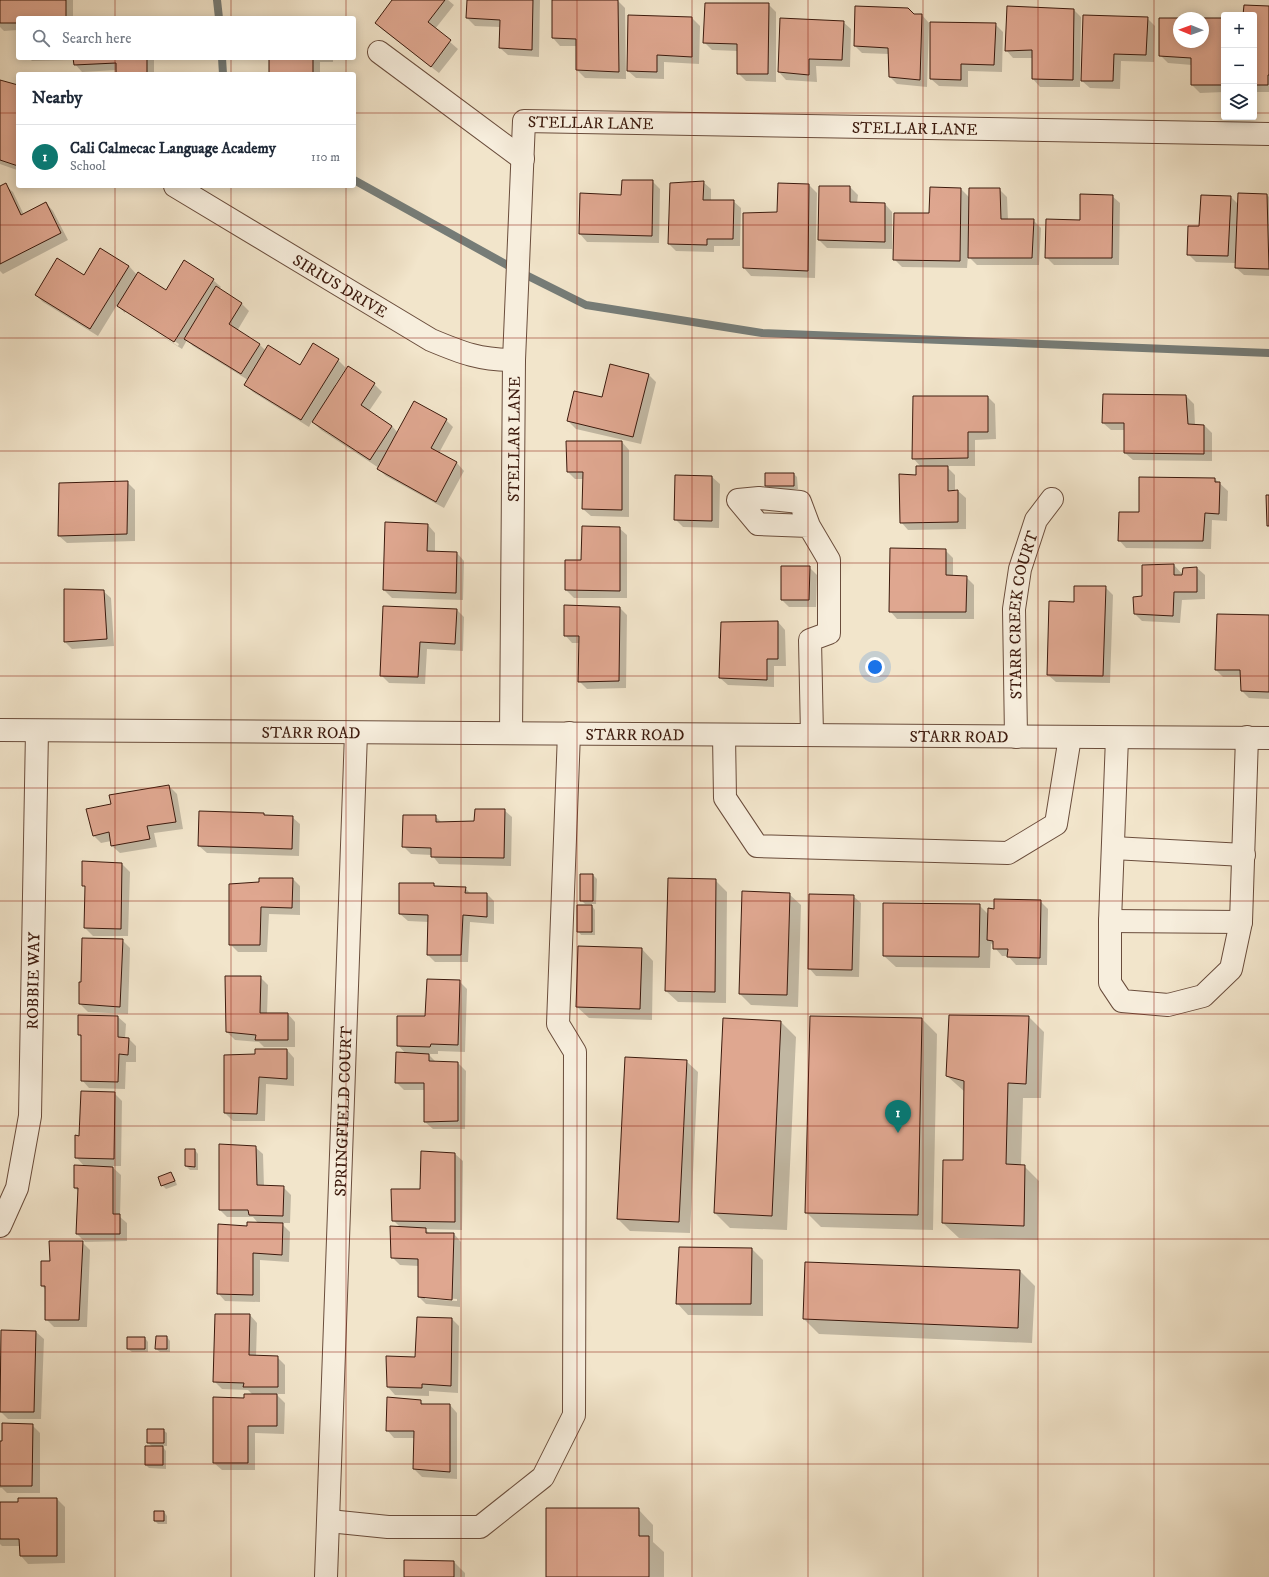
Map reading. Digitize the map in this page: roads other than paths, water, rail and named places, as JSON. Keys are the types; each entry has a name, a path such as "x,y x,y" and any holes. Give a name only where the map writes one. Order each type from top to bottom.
{"street":[{"path":"379,52 522,159"},
{"name":"STELLAR LANE","path":"511,733 514,360 524,121 1269,134"},
{"name":"SIRIUS DRIVE","path":"178,188 431,340 462,353 492,360 514,360"},
{"name":"STARR CREEK COURT","path":"1016,737 1014,609 1020,569 1036,520 1052,499"},
{"path":"809,526 829,560 829,633 810,640 812,735"},
{"name":"STARR ROAD","path":"0,730 1269,738"},
{"name":"ROBBIE WAY","path":"0,1226 17,1188 30,1116 37,731"},
{"name":"SPRINGFIELD COURT","path":"326,1577 356,733"},
{"path":"329,1522 388,1526 480,1527 543,1477 574,1415 575,1052 558,1024 569,734"},
{"path":"724,735 725,798 757,846 1008,853 1056,824 1070,737"},
{"path":"1117,738 1110,921 1110,983 1122,1001 1168,1005 1203,996 1231,969 1241,922 1247,737"},
{"path":"1113,848 1244,855"},
{"path":"1110,921 1241,922"}],"waterway":[{"path":"217,0 219,16"},
{"path":"222,60 223,72"},
{"path":"356,181 518,271 586,305 762,333 1269,353"}],"place":[{"name":"Cali Calmecac Language Academy","path":"898,1133"}]}
